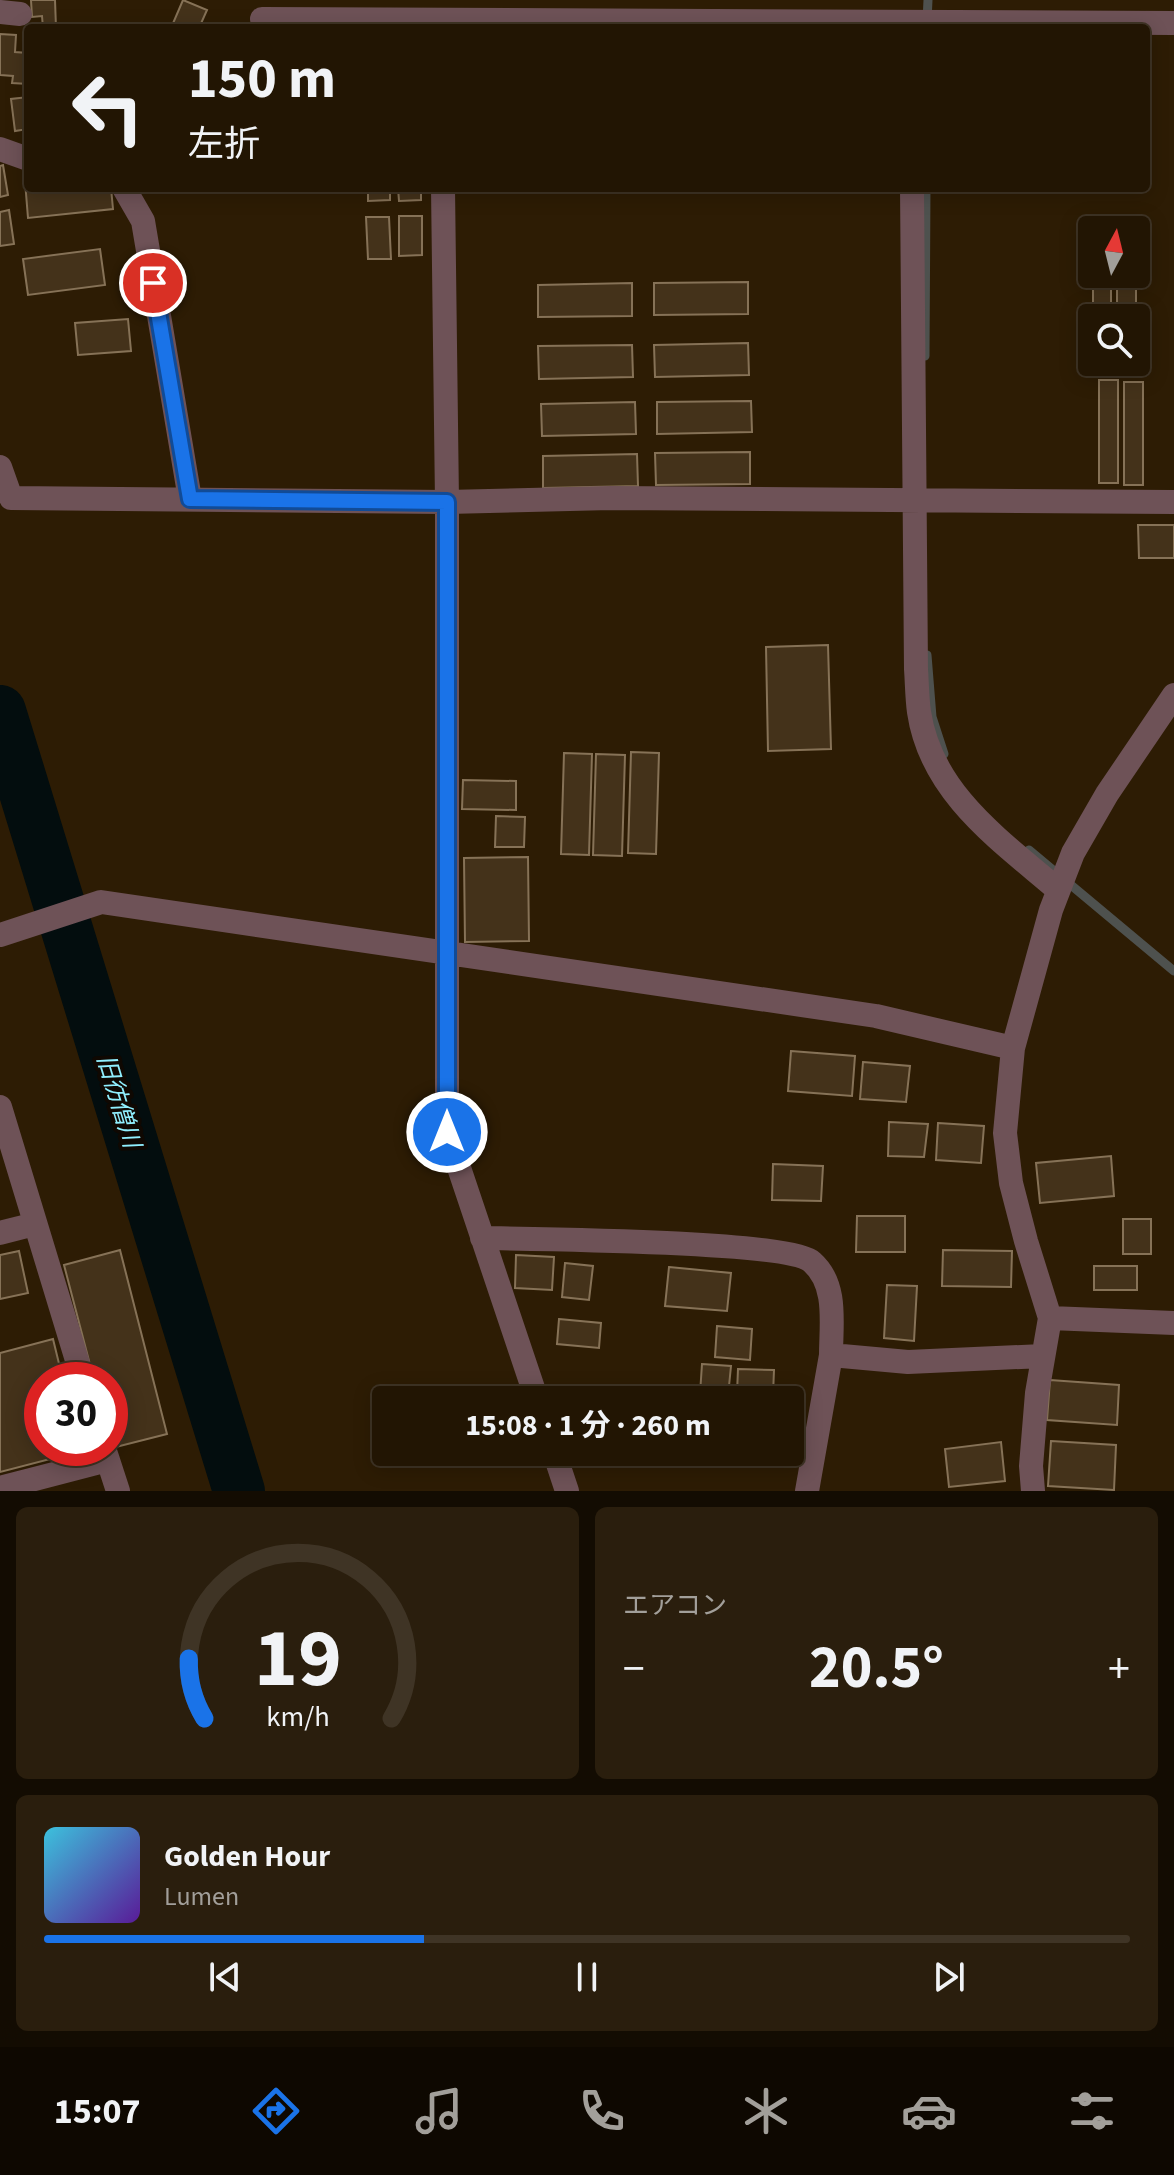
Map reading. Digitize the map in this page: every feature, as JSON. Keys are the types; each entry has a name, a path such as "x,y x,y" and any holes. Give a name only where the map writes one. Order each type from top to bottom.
{"street":[{"path":"261,16 441,24 911,17 1174,23"},
{"path":"0,149 24,158"},
{"path":"126,192 143,221 190,499"},
{"path":"443,192 447,502 447,1132 532,1386"},
{"path":"912,192 919,714 929,746 943,775 965,809 1057,889"},
{"path":"0,467 11,498 447,502 611,498 1174,502"},
{"path":"1033,1491 1032,1451 1037,1393 1050,1318 1011,1183 1005,1133 1013,1048 1057,889 1073,853 1107,794 1174,695"},
{"path":"0,935 101,902 876,1016 1013,1048"},
{"path":"0,1107 77,1362"},
{"path":"0,1233 35,1224"},
{"path":"482,1238 733,1246 809,1258 822,1272 832,1302 831,1355 807,1491"},
{"path":"1050,1318 1174,1323"},
{"path":"831,1355 908,1362 1043,1356"},
{"path":"0,1488 69,1466"},
{"path":"110,1466 118,1491"},
{"path":"559,1466 567,1491"}],"building":[{"path":"31,0 55,0 56,24 43,24 42,16 32,17"},
{"path":"183,0 207,10 201,24 173,24"},
{"path":"0,34 16,35 15,52 24,53 24,84 12,83 13,76 0,75"},
{"path":"24,97 24,130 15,131 11,99"},
{"path":"3,165 8,195 0,197 0,166"},
{"path":"26,192 111,192 113,209 28,218"},
{"path":"368,192 390,192 390,200 368,201"},
{"path":"398,192 421,192 421,200 399,201"},
{"path":"9,210 14,244 0,246 0,212"},
{"path":"399,216 422,216 422,255 399,256"},
{"path":"366,217 389,217 391,259 368,259"},
{"path":"100,249 105,285 28,295 23,259"},
{"path":"748,282 748,314 654,315 654,283"},
{"path":"632,283 632,316 538,317 538,285"},
{"path":"1093,288 1111,288 1111,304 1093,304"},
{"path":"1117,288 1136,288 1136,304 1117,304"},
{"path":"128,319 131,351 78,355 75,323"},
{"path":"748,343 749,375 655,377 654,345"},
{"path":"632,345 633,377 539,379 538,346"},
{"path":"1099,380 1118,380 1118,483 1099,483"},
{"path":"1124,382 1143,382 1143,485 1124,485"},
{"path":"751,401 752,432 657,434 657,402"},
{"path":"635,402 636,434 542,436 541,404"},
{"path":"750,452 750,484 656,485 655,453"},
{"path":"637,454 638,486 543,488 543,456"},
{"path":"1138,525 1174,525 1174,558 1139,558"},
{"path":"828,645 831,749 768,751 766,647"},
{"path":"631,752 659,753 656,854 628,853"},
{"path":"564,753 592,754 589,855 561,854"},
{"path":"596,754 625,755 622,856 593,855"},
{"path":"463,780 516,781 516,810 462,809"},
{"path":"496,816 525,817 524,847 495,847"},
{"path":"528,857 529,941 465,942 464,858"},
{"path":"791,1051 855,1056 852,1096 788,1091"},
{"path":"863,1062 910,1066 906,1102 860,1099"},
{"path":"889,1122 928,1124 924,1157 888,1156"},
{"path":"938,1123 984,1126 981,1163 936,1160"},
{"path":"1111,1156 1114,1196 1040,1203 1036,1163"},
{"path":"773,1164 823,1166 821,1201 772,1200"},
{"path":"857,1216 905,1216 905,1252 856,1252"},
{"path":"1123,1219 1151,1219 1151,1254 1123,1254"},
{"path":"120,1250 167,1434 128,1444 128,1362 89,1362 64,1265"},
{"path":"943,1250 1012,1251 1011,1287 942,1286"},
{"path":"19,1251 28,1293 0,1299 0,1255"},
{"path":"516,1255 554,1257 552,1290 515,1288"},
{"path":"565,1263 593,1266 589,1300 562,1297"},
{"path":"1094,1266 1137,1266 1137,1290 1094,1290"},
{"path":"669,1267 731,1273 727,1311 665,1306"},
{"path":"887,1285 917,1286 914,1341 884,1338"},
{"path":"559,1319 601,1323 599,1348 557,1344"},
{"path":"717,1326 752,1329 750,1360 715,1357"},
{"path":"53,1339 59,1362 24,1362 24,1466 0,1472 0,1353"},
{"path":"702,1364 731,1366 729,1386 701,1386"},
{"path":"738,1369 774,1370 773,1386 737,1386"},
{"path":"1050,1380 1119,1385 1117,1425 1047,1420"},
{"path":"1051,1441 1116,1445 1114,1490 1048,1486"},
{"path":"1001,1442 1005,1481 949,1487 945,1449"}],"waterway":[{"path":"927,21 928,0"},
{"path":"925,356 926,192"},
{"path":"927,655 932,717 944,754"},
{"name":"旧彷僧川","path":"0,711 239,1491"},
{"path":"1029,850 1174,971"}],"route":[{"path":"153,283 190,499 447,502 447,1132"}]}
